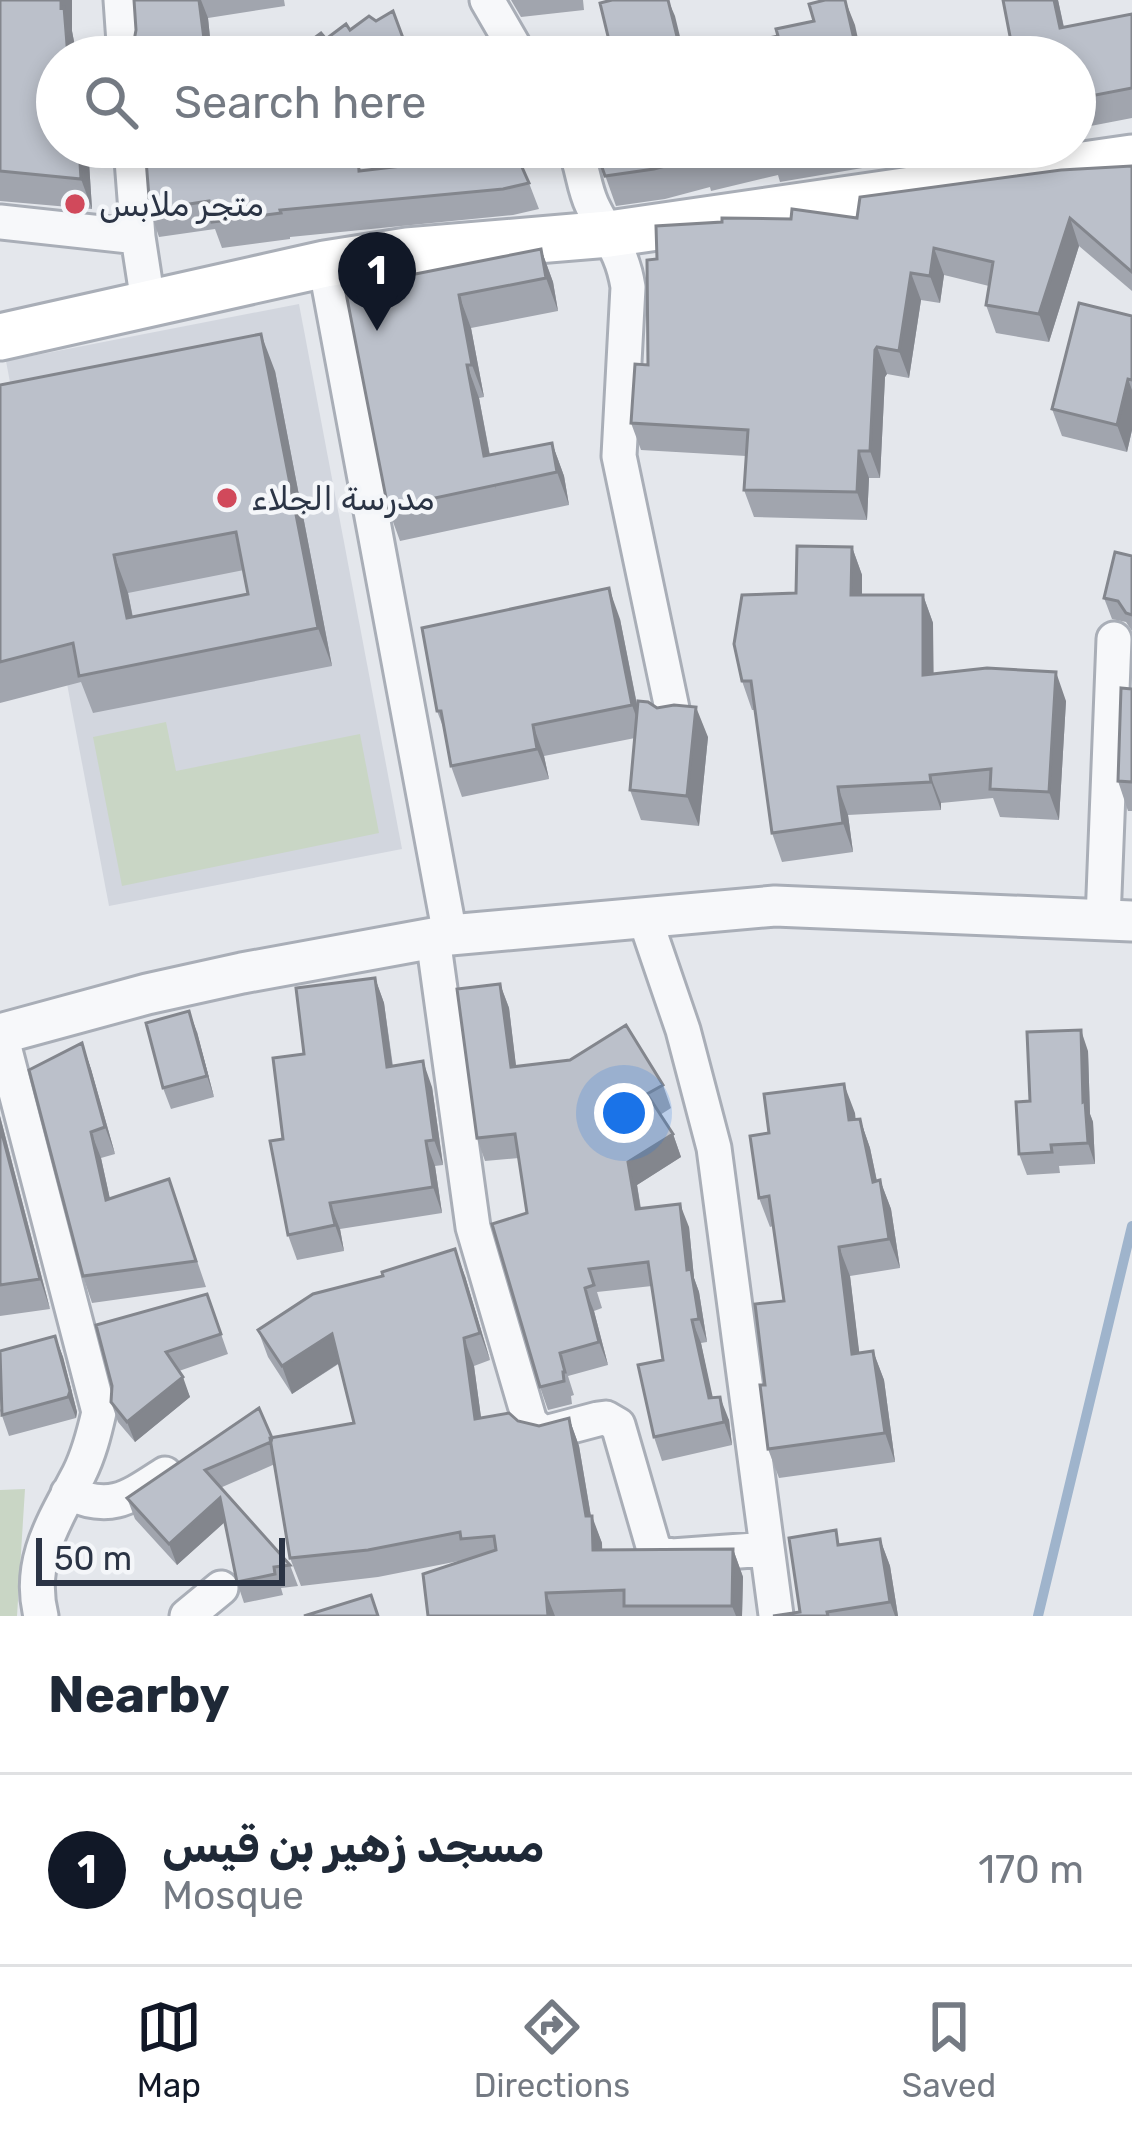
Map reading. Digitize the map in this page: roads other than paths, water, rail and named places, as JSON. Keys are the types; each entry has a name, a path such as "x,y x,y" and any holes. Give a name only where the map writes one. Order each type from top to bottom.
{"main road":[{"path":"1096,163 1132,158"},
{"path":"0,337 325,264 407,251 609,234 1063,168"}],"street":[{"path":"121,0 124,36"},
{"path":"487,0 508,36"},
{"path":"133,168 148,302"},
{"path":"580,168 590,203 625,266 621,478 674,718"},
{"path":"0,221 138,237"},
{"path":"325,264 442,936 473,1228 530,1422 541,1432 598,1418 618,1425 653,1546 659,1552 672,1556 766,1549"},
{"path":"41,1616 40,1561 46,1534 88,1454 99,1412 0,1033 242,973 442,936 775,906 1118,921 1114,639"},
{"path":"644,916 683,1030 714,1148 776,1615"},
{"path":"68,1493 88,1502 125,1499 191,1456"},
{"path":"187,1616 221,1588"}],"waterway":[{"path":"1038,1616 1132,1226"}],"place":[{"name":"متجر ملابس","path":"75,204"},
{"name":"مسجد زهير بن قيس","path":"377,331"},
{"name":"مدرسة الجلاء","path":"227,498"}]}
